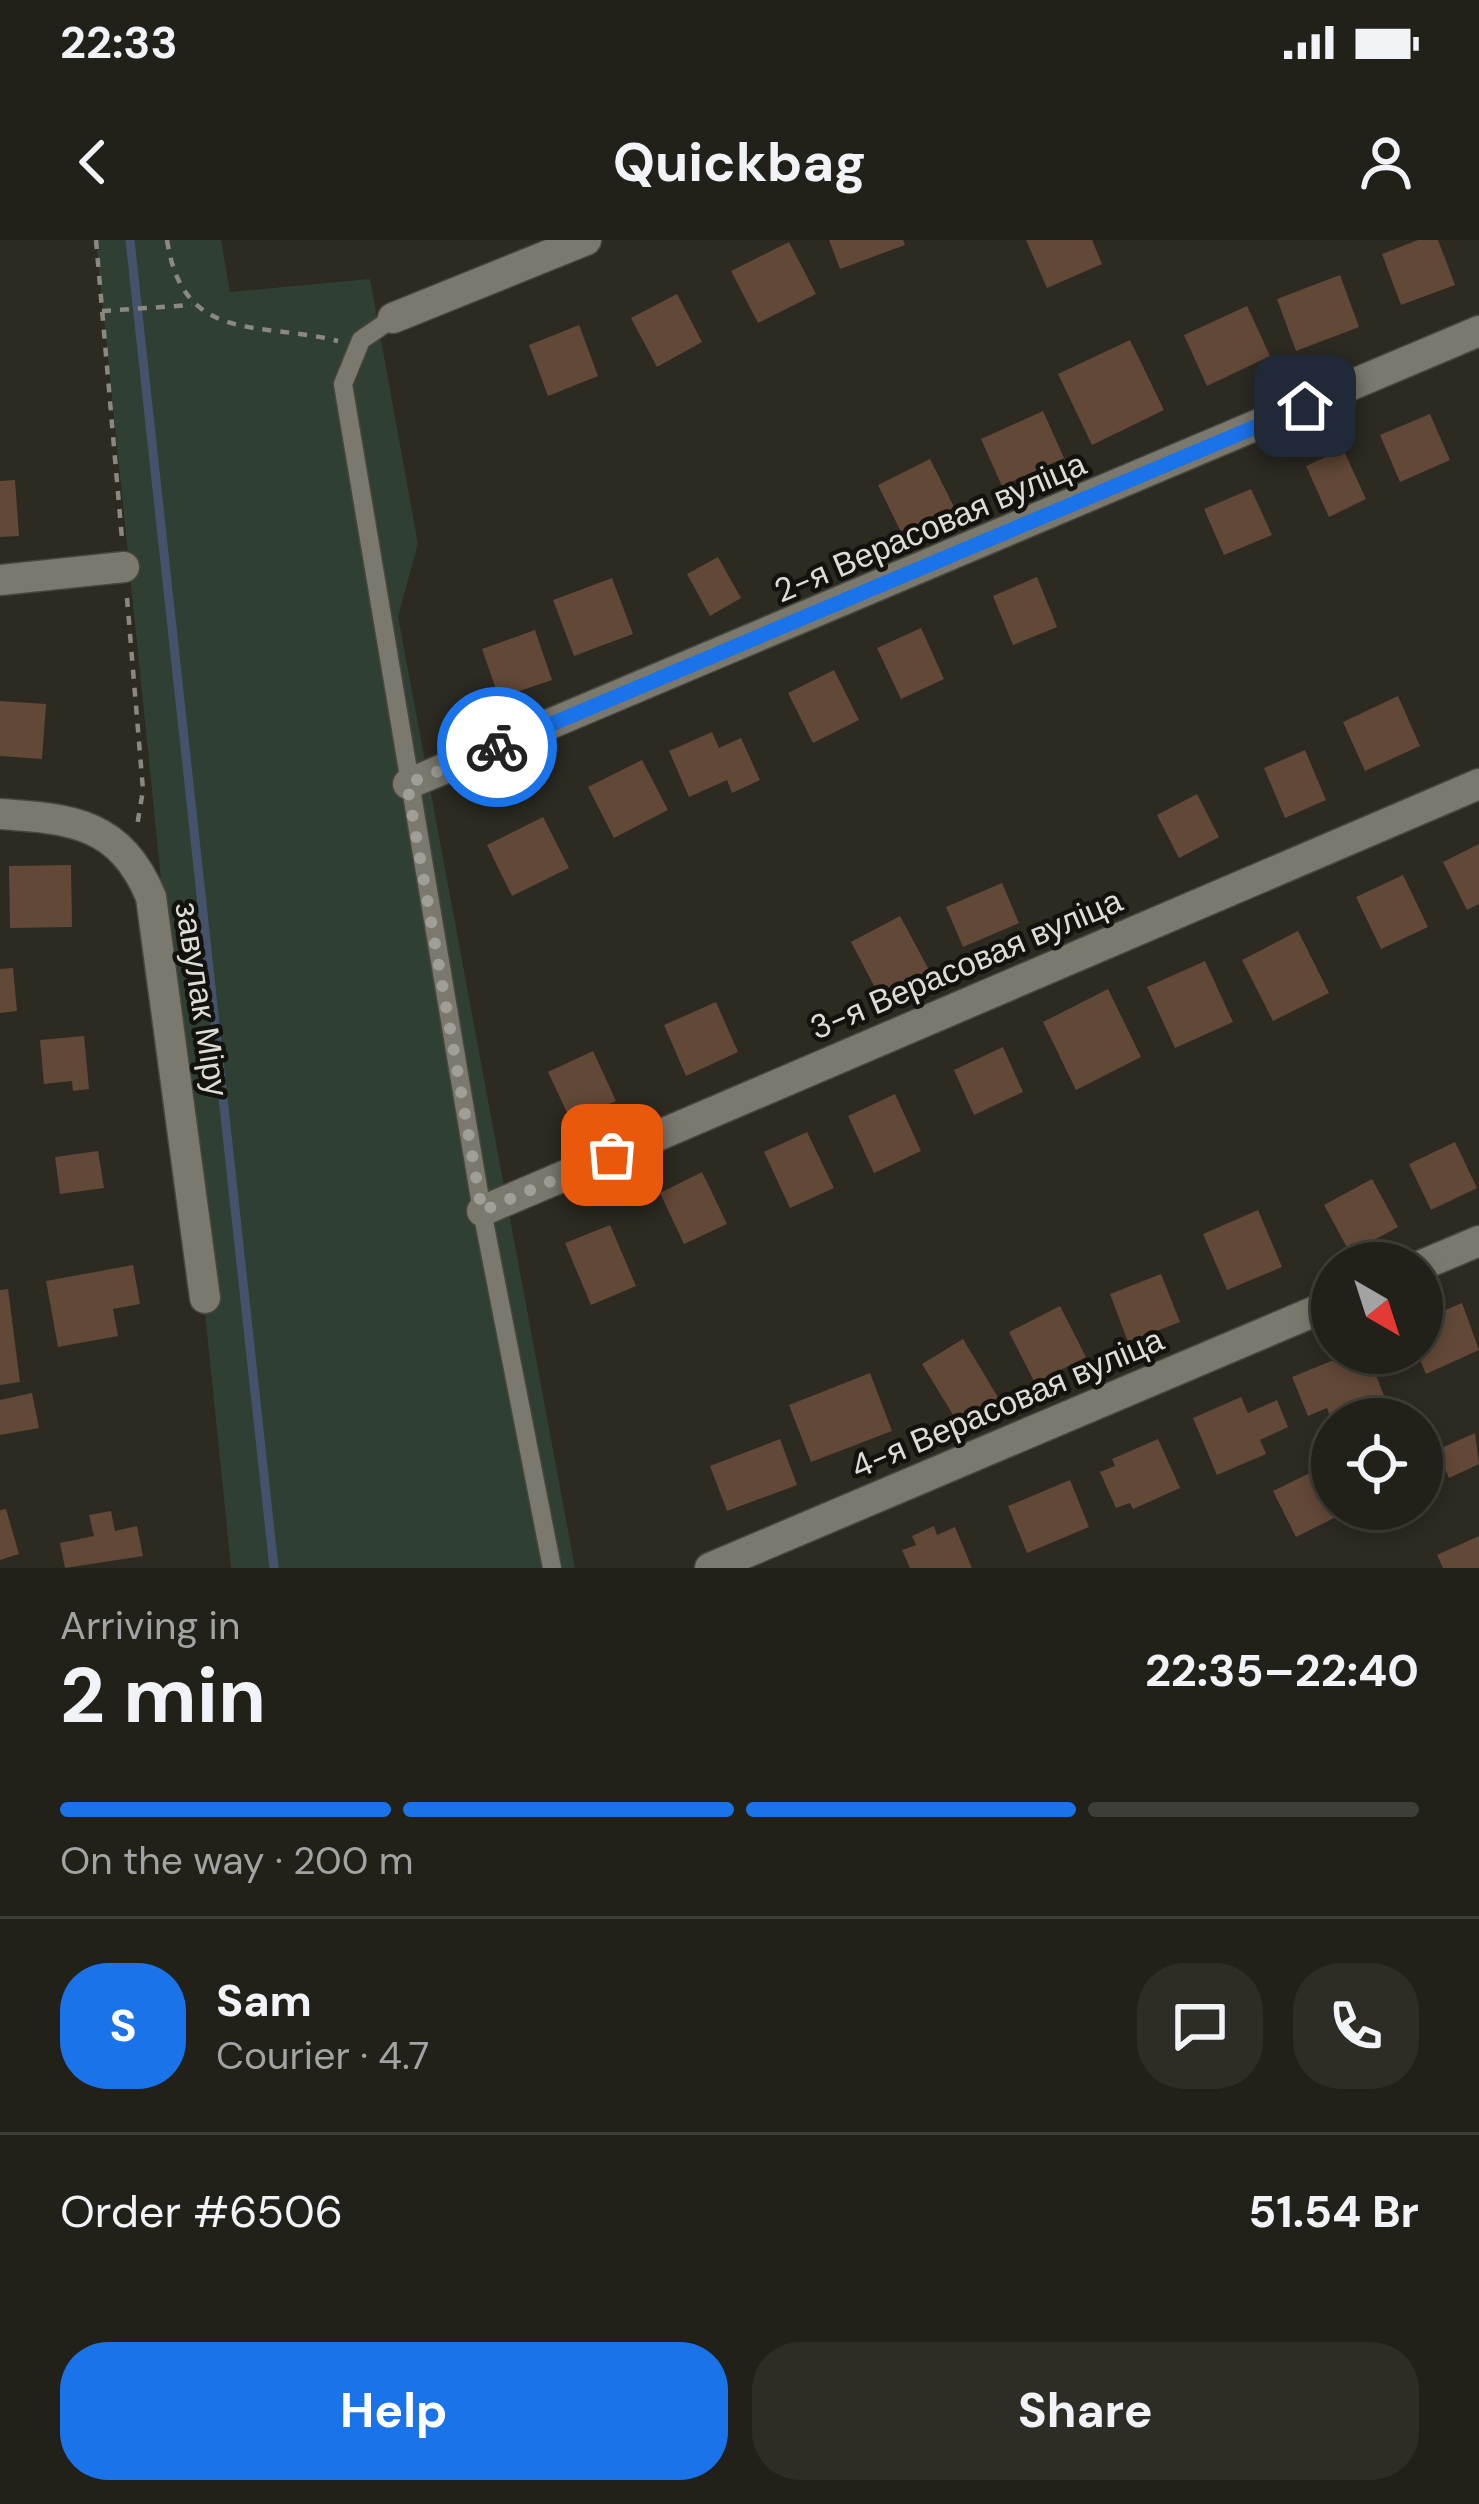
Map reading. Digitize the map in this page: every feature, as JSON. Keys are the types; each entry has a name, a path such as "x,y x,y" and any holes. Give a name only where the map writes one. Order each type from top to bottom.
{"street":[{"path":"394,318 586,240"},
{"name":"2-я Верасовая вуліца","path":"407,784 784,629 1479,331"},
{"path":"0,580 124,567"},
{"name":"3-я Верасовая вуліца","path":"482,1211 1479,784"},
{"name":"завулак Міру","path":"0,814 66,820 112,839 127,851 152,897 205,1298"},
{"path":"1443,1256 1479,1241"},
{"name":"4-я Верасовая вуліца","path":"710,1568 1311,1313"}],"lane":[{"path":"394,318 355,348 343,384 482,1211 552,1568"}],"path":[{"path":"166,240 179,284 193,304 246,329 326,338 355,348"},
{"path":"102,311 193,304"}],"green space":[{"path":"96,240 221,240 230,292 370,279 418,544 398,616 575,1568 231,1568"}],"building":[{"path":"829,240 903,240 905,245 840,269"},
{"path":"1026,240 1092,240 1102,264 1047,288"},
{"path":"1418,240 1438,240 1455,285 1401,305 1382,254"},
{"path":"789,242 816,294 758,323 731,271"},
{"path":"1340,275 1359,327 1296,351 1277,299"},
{"path":"677,294 702,342 657,367 631,318"},
{"path":"1247,306 1270,356 1207,386 1184,335"},
{"path":"579,325 598,376 548,396 529,345"},
{"path":"1130,340 1164,410 1092,445 1058,374"},
{"path":"1043,411 1064,458 1002,486 981,439"},
{"path":"1430,414 1450,460 1400,482 1380,435"},
{"path":"1343,449 1366,499 1329,517 1306,466"},
{"path":"930,459 955,509 903,536 878,485"},
{"path":"15,480 19,536 0,537 0,481"},
{"path":"1251,489 1272,535 1224,555 1204,509"},
{"path":"718,557 741,598 710,616 687,574"},
{"path":"1037,577 1057,627 1013,645 993,596"},
{"path":"612,578 633,634 574,656 553,600"},
{"path":"921,628 944,679 901,699 877,648"},
{"path":"535,630 552,680 499,698 482,649"},
{"path":"834,670 859,720 813,743 788,693"},
{"path":"1398,696 1420,746 1365,771 1343,722"},
{"path":"0,701 46,704 42,759 0,756"},
{"path":"712,732 719,748 741,738 760,780 732,793 727,780 689,797 669,751"},
{"path":"1305,750 1326,800 1285,818 1264,768"},
{"path":"642,760 668,810 614,838 588,787"},
{"path":"1197,794 1219,837 1179,858 1157,815"},
{"path":"543,817 569,868 512,896 487,845"},
{"path":"1479,844 1479,904 1467,910 1443,862"},
{"path":"71,865 72,927 10,928 9,866"},
{"path":"1403,875 1428,927 1381,949 1356,897"},
{"path":"1002,883 1019,923 963,947 946,907"},
{"path":"900,916 929,970 880,997 851,942"},
{"path":"1298,931 1329,993 1273,1021 1242,960"},
{"path":"1205,961 1233,1022 1175,1048 1147,987"},
{"path":"13,968 17,1011 0,1013 0,969"},
{"path":"1108,989 1141,1057 1076,1090 1043,1022"},
{"path":"716,1002 738,1052 686,1076 664,1025"},
{"path":"84,1036 89,1089 73,1091 72,1081 44,1084 40,1040"},
{"path":"1003,1047 1023,1092 974,1115 954,1070"},
{"path":"593,1051 616,1101 571,1121 548,1072"},
{"path":"895,1094 921,1151 874,1173 848,1116"},
{"path":"807,1132 834,1188 790,1208 764,1152"},
{"path":"1455,1142 1477,1188 1431,1210 1409,1164"},
{"path":"98,1151 104,1188 60,1194 55,1157"},
{"path":"702,1172 727,1224 684,1244 660,1193"},
{"path":"1372,1179 1398,1227 1370,1242 1344,1242 1324,1205"},
{"path":"1258,1210 1282,1267 1227,1290 1203,1234"},
{"path":"610,1225 636,1286 591,1305 565,1243"},
{"path":"133,1265 140,1304 113,1309 118,1336 58,1347 46,1281"},
{"path":"1161,1274 1180,1322 1128,1342 1110,1294"},
{"path":"8,1289 20,1382 0,1385 0,1290"},
{"path":"1462,1303 1479,1350 1443,1366 1443,1311"},
{"path":"1060,1306 1086,1357 1035,1383 1009,1332"},
{"path":"963,1339 999,1399 958,1423 922,1364"},
{"path":"1311,1369 1311,1374 1375,1374 1385,1398 1311,1398 1308,1416 1292,1377"},
{"path":"870,1373 892,1431 811,1462 789,1405"},
{"path":"32,1393 39,1428 0,1435 0,1400"},
{"path":"1241,1397 1248,1413 1277,1400 1288,1427 1260,1440 1266,1454 1217,1475 1193,1418"},
{"path":"1475,1433 1479,1464 1449,1478 1443,1447"},
{"path":"780,1439 797,1485 727,1511 710,1466"},
{"path":"1158,1439 1180,1488 1133,1509 1130,1503 1116,1508 1100,1472 1115,1466 1112,1459"},
{"path":"1311,1472 1311,1530 1296,1537 1273,1491"},
{"path":"1070,1480 1089,1527 1027,1553 1008,1506"},
{"path":"6,1509 19,1554 0,1560 0,1510"},
{"path":"111,1511 115,1531 137,1526 143,1556 65,1568 60,1543 94,1536 89,1515"},
{"path":"934,1526 937,1535 955,1527 972,1568 910,1568 902,1550 916,1545 912,1536"},
{"path":"1479,1536 1479,1568 1443,1568 1437,1555"}],"waterway":[{"path":"130,240 274,1568"}],"way so far":[{"path":"497,747 407,784 482,1211 612,1155"}],"route":[{"path":"497,747 1305,406"}]}
